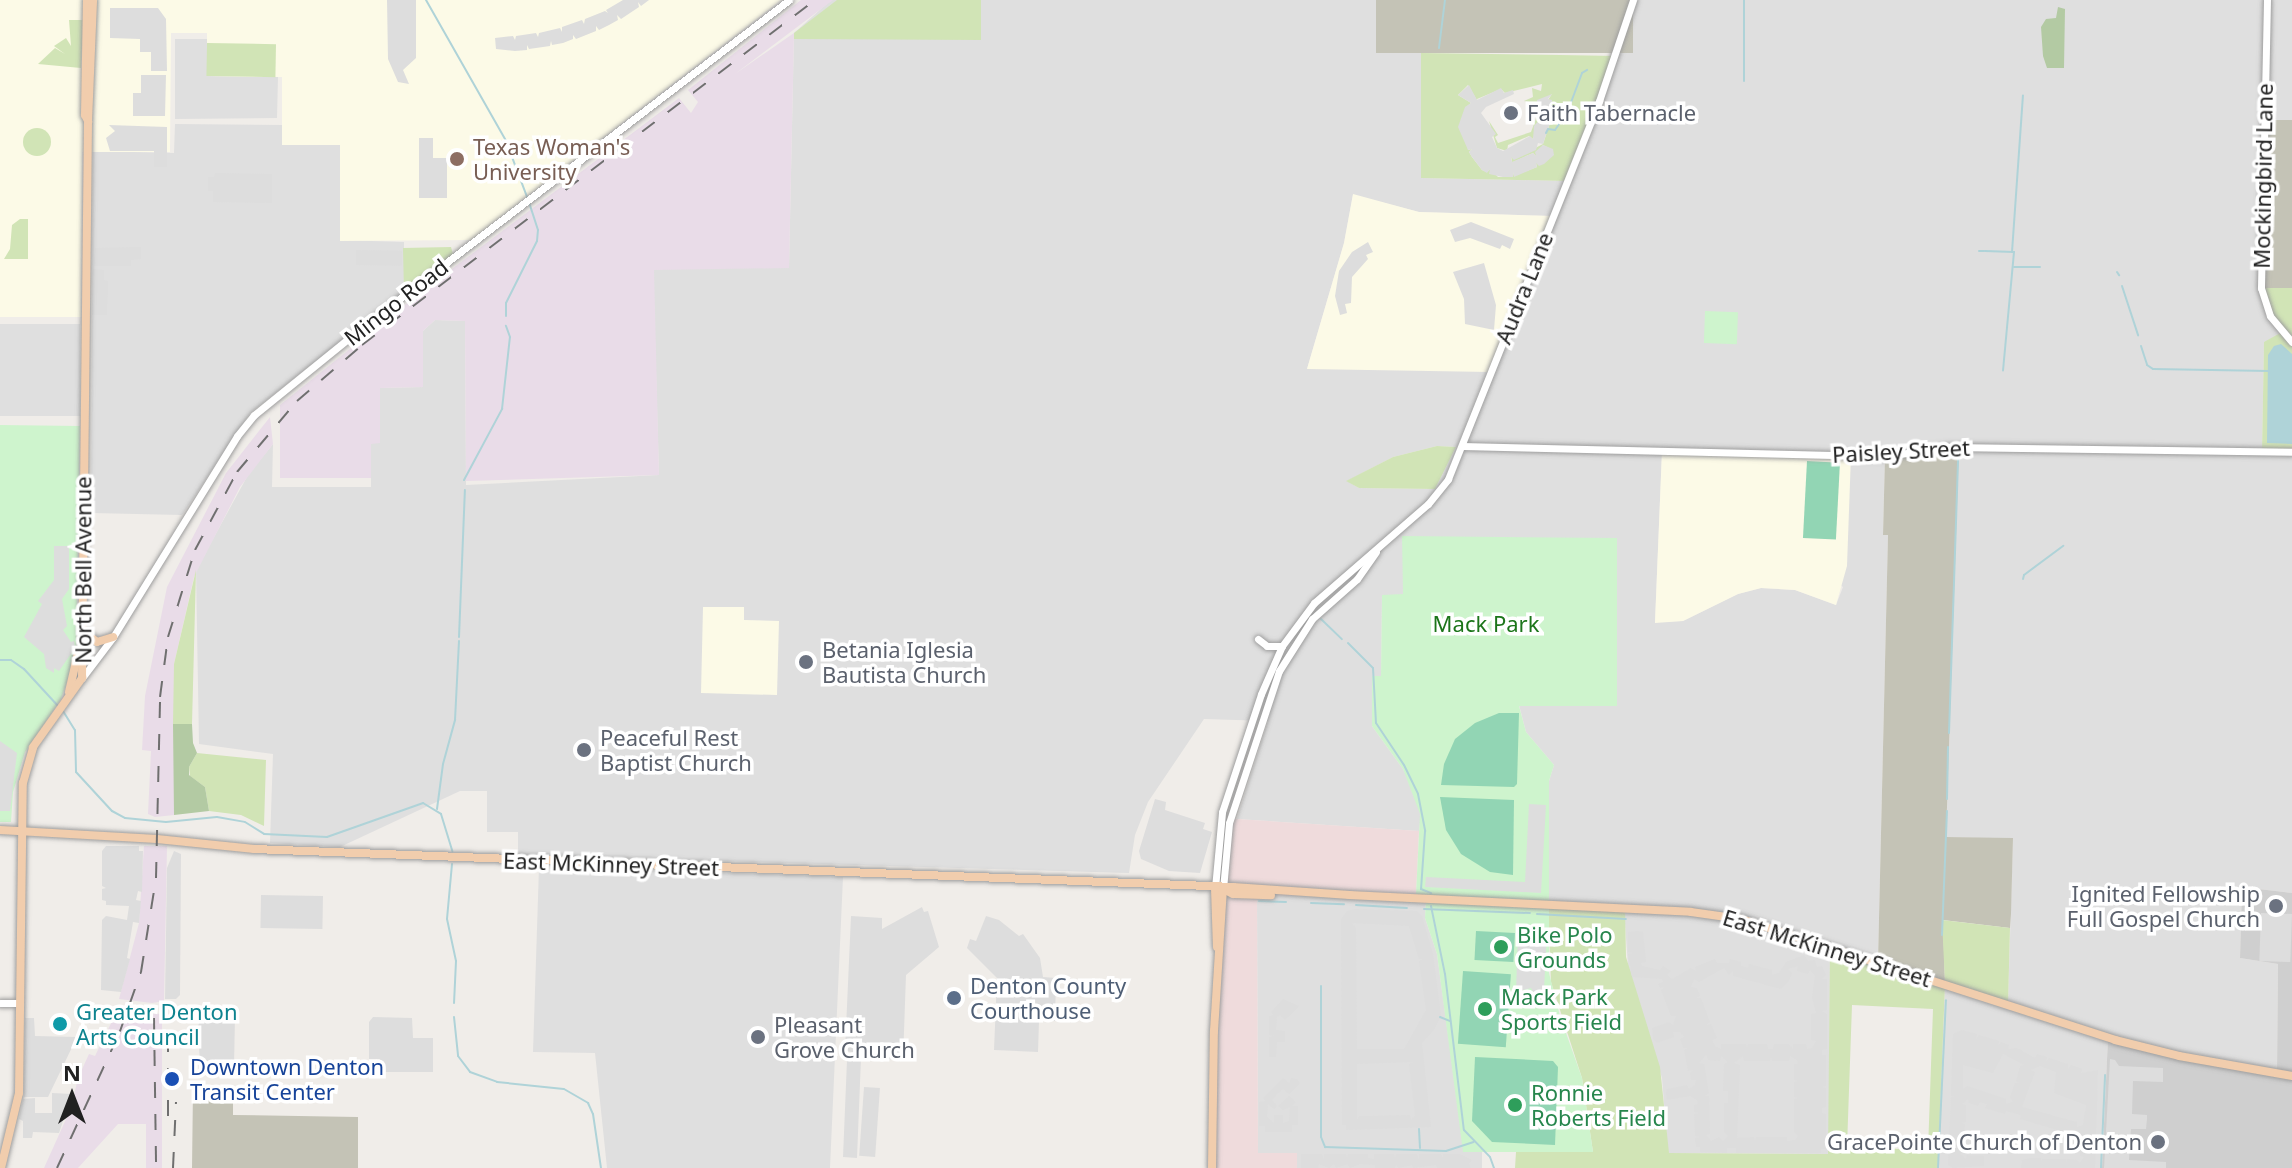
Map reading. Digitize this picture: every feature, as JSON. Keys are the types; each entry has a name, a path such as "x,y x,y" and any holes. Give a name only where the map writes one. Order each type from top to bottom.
{"main road":[{"name":"North Bell Avenue","path":"87,0 85,115 88,121"},
{"name":"North Bell Avenue","path":"1,1168 19,1093 20,831 27,763 33,747 82,678 88,121 93,0"},
{"path":"65,704 82,630 97,642 113,637"},
{"name":"East McKinney Street","path":"0,830 157,839 254,849 1219,888 1691,912 1741,919 2124,1042 2179,1056 2292,1076"},
{"path":"1212,1168 1219,888"}],"street":[{"name":"Mingo Road","path":"82,678 113,637 229,448 254,415 788,0"},
{"name":"Audra Lane","path":"1236,786 1261,694 1282,646 1305,613 1332,586 1376,552 1438,493 1462,446 1603,90 1633,0"},
{"name":"Mockingbird Lane","path":"2267,0 2261,288 2270,316 2292,342"},
{"name":"Paisley Street","path":"1462,446 1885,456 1959,447 2292,452"},
{"name":"Audra Lane","path":"1219,888 1219,829 1286,656 1312,619 1370,565 1376,552"},
{"path":"1332,586 1339,594"},
{"path":"1258,639 1267,646 1282,646"},
{"path":"0,1003 19,1003"}],"shaded area":[{"name":"Texas Woman's University","path":"0,0 781,0 471,240 340,241 340,145 282,145 282,77 207,76 207,33 171,33 170,152 82,152 81,317 0,317"},
{"path":"387,0 416,0 416,58 403,70 409,84 398,82 388,59"},
{"path":"623,0 649,0 641,6 638,2 639,7 621,19 617,15 618,20 599,30 596,26 596,31 576,39 573,35 573,39 563,43 552,45 551,41 550,46 529,49 527,45 527,50 496,49 495,38 513,36 515,40 516,36 536,33 538,37 539,33 560,28 562,32 562,27 582,20 584,24 585,19 605,11 608,13 606,10"},
{"path":"801,0 833,0 735,74 794,33 789,268 654,270 659,475 466,481 465,321 435,320 423,331 423,387 380,388 380,443 371,444 371,478 280,478 280,405 416,296 679,98 691,113 698,102 688,90"},
{"path":"831,0 1376,0 1376,53 1421,53 1421,178 1567,181 1633,0 2292,0 2292,120 2265,120 2282,332 2264,343 2262,451 2292,452 2292,893 2242,887 2240,958 2278,964 2277,1073 2108,1038 2102,1168 1938,1168 1945,983 2008,1004 2013,839 1946,837 1959,448 1885,456 1883,534 1888,535 1878,961 1830,946 1829,1154 1668,1153 1662,1078 1628,966 1624,909 1548,906 1549,781 1554,765 1526,732 1519,705 1403,595 1382,595 1381,676 1373,676 1372,726 1403,769 1415,795 1421,814 1419,831 1237,819 1268,721 1204,719 1148,802 1135,835 1129,873 518,855 518,832 487,832 487,791 460,791 340,847 270,843 273,754 199,744 196,570 248,475 273,444 272,487 371,487 371,443 380,442 380,388 423,387 423,331 435,320 465,321 466,485 659,475 653,269 789,267 794,33","holes":["1353,195 1419,212 1553,216 1307,369 1344,243","1437,446 1456,447 1435,489 1359,488 1347,481 1393,457","1662,452 1843,587 1836,605 1795,590 1761,588 1738,594 1683,621 1655,622"]},
{"path":"1376,0 1633,0 1633,53 1376,53"},
{"path":"110,8 158,8 166,19 167,71 151,71 151,52 140,52 140,39 110,38"},
{"path":"175,39 207,39 207,76 278,77 277,118 175,119"},
{"path":"141,75 166,75 165,116 133,116 133,93 141,93"},
{"path":"1469,85 1477,100 1501,88 1504,93 1513,90 1514,94 1486,107 1481,113 1496,134 1492,137 1497,148 1503,151 1530,136 1533,139 1534,126 1542,117 1537,115 1537,100 1552,94 1548,99 1552,100 1552,116 1548,117 1551,120 1543,144 1538,143 1536,150 1514,160 1511,157 1512,162 1533,153 1536,156 1535,152 1543,145 1553,149 1554,155 1544,164 1539,166 1536,163 1537,167 1514,177 1513,172 1513,177 1503,177 1489,174 1490,169 1487,173 1482,170 1469,152 1472,149 1468,150 1458,127 1465,107 1471,103 1458,95"},
{"path":"2264,120 2292,120 2292,288 2264,288"},
{"path":"175,124 282,125 283,145 340,145 341,240 404,242 404,292 250,413 182,515 91,513 93,151 174,153"},
{"path":"109,125 167,127 167,167 154,167 154,151 110,151 106,138 115,131"},
{"path":"419,138 433,138 433,158 447,158 447,198 419,198"},
{"path":"215,173 272,174 272,203 213,202 213,191 208,191 208,177 214,177"},
{"path":"1353,194 1419,212 1553,216 1490,372 1307,369 1344,243"},
{"path":"1471,222 1514,239 1510,249 1502,245 1500,249 1470,238 1455,242 1450,230"},
{"path":"1368,242 1373,252 1366,255 1368,259 1352,277 1351,303 1345,304 1347,313 1340,315 1335,296 1339,271 1352,252"},
{"path":"141,247 141,259 131,260 131,266 94,266 94,248"},
{"path":"356,250 402,251 402,266 356,265"},
{"path":"1484,263 1496,305 1494,330 1465,324 1464,299 1453,272"},
{"path":"93,269 104,270 104,280 108,281 107,315 92,315"},
{"path":"0,324 80,324 80,416 0,416"},
{"path":"270,417 273,444 240,487 194,577 174,664 174,815 155,817 148,814 151,751 142,750 145,696 167,587 226,473"},
{"path":"1959,447 1946,837 2013,838 2010,928 1943,920 1945,983 1878,961 1888,535 1883,535 1885,456"},
{"path":"1662,451 1851,455 1847,566 1836,605 1795,590 1761,588 1738,594 1683,621 1655,623"},
{"path":"54,546 69,546 69,589 62,599 67,626 63,630 71,642 74,641 75,648 59,671 54,668 54,673 46,668 44,654 24,637 42,604 38,601 54,580"},
{"path":"703,607 744,607 744,620 779,621 777,695 701,693"},
{"path":"0,741 17,753 10,811 0,811"},
{"path":"1155,799 1166,802 1165,810 1205,823 1203,829 1212,832 1200,873 1169,871 1141,859 1139,851"},
{"path":"1529,804 1546,805 1541,893 1425,887 1426,877 1525,882"},
{"path":"1221,818 1419,831 1416,894 1426,899 1257,895 1258,1153 1297,1153 1297,1168 1212,1168 1218,957 1214,930"},
{"path":"106,846 139,846 139,851 143,851 142,892 138,891 136,900 141,901 139,923 133,922 127,958 130,959 121,992 101,990 102,920 106,916 127,920 129,906 106,905 106,901 102,900 102,889 106,888 102,886 102,851"},
{"path":"144,846 167,846 164,1001 152,1003 119,999 139,923"},
{"path":"174,851 181,854 180,995 176,999 165,999 167,868"},
{"path":"539,867 843,877 830,1168 607,1168 595,1053 533,1052"},
{"path":"2242,887 2292,893 2292,1168 2102,1168 2108,1038 2277,1073 2278,964 2240,958"},
{"path":"1257,894 1426,899 1425,918 1437,954 1464,1152 1482,1152 1482,1168 1297,1168 1297,1153 1258,1153"},
{"path":"261,895 323,896 322,929 260,928"},
{"path":"922,907 924,912 928,911 939,947 906,975 903,1060 861,1058 857,1158 843,1157 847,1060 851,1060 852,1052 845,1051 851,916 882,918 882,929"},
{"path":"1347,911 1417,911 1422,916 1433,954 1441,1016 1422,1043 1431,1127 1346,1130 1346,1125 1342,1125 1341,919","holes":["1352,923 1409,926 1419,959 1423,959 1419,961 1426,1010 1404,1049 1357,1049 1356,928","1413,1062 1409,1064 1415,1115 1411,1120 1410,1115 1359,1116 1357,1120 1357,1064"]},
{"path":"2261,913 2292,914 2290,962 2259,961"},
{"path":"986,916 999,920 1019,936 1023,934 1040,958 1043,977 1056,978 1055,1021 1039,1021 1038,1052 994,1050 997,978 967,948 970,939 976,941"},
{"path":"1518,931 1547,932 1544,989 1540,992 1533,992 1531,988 1516,992"},
{"path":"1628,932 1643,932 1646,962 1641,963 1642,966 1660,970 1663,966 1671,971 1667,975 1672,979 1691,968 1696,971 1695,967 1715,959 1717,963 1729,963 1730,959 1748,968 1749,964 1772,970 1772,975 1779,973 1786,962 1804,955 1808,961 1815,960 1817,967 1822,966 1826,975 1822,979 1827,979 1827,1010 1822,1011 1827,1014 1827,1049 1822,1050 1822,1055 1826,1055 1826,1086 1822,1087 1826,1088 1826,1107 1822,1108 1822,1113 1826,1114 1826,1149 1821,1149 1821,1153 1736,1153 1736,1148 1727,1148 1727,1153 1700,1152 1695,1138 1700,1137 1695,1136 1694,1114 1699,1113 1694,1112 1694,1105 1698,1104 1697,1100 1690,1096 1667,1100 1666,1093 1667,1089 1687,1085 1689,1089 1695,1085 1696,1080 1691,1080 1690,1073 1693,1070 1688,1071 1684,1050 1688,1048 1683,1048 1680,1039 1684,1037 1680,1032 1673,1032 1674,1037 1657,1043 1653,1039 1652,1028 1669,1022 1673,1025 1676,1016 1671,1016 1661,990 1665,987 1660,988 1658,984 1663,982 1662,979 1632,977 1628,954 1633,953 1628,952","holes":["1798,966 1797,971 1808,974 1810,970 1815,975 1812,998 1816,1013 1811,1014 1811,1040 1816,1041 1812,1048 1807,1049 1806,1044 1793,1044 1793,1049 1789,1044 1774,1044 1773,1049 1768,1049 1767,1044 1748,1044 1747,1049 1746,1044 1721,1044 1721,1049 1715,1046 1712,1040 1717,1038 1711,1024 1706,1025 1710,1022 1701,998 1696,998 1700,996 1697,988 1691,987 1694,979 1699,982 1724,968 1729,975 1733,971 1733,976 1781,989 1792,973 1788,969","1706,1055 1708,1060 1720,1061 1721,1056 1728,1062 1724,1064 1723,1091 1728,1091 1728,1103 1724,1103 1724,1132 1728,1136 1723,1141 1719,1137 1711,1141 1706,1135 1710,1134 1709,1096 1705,1096 1709,1093 1704,1064 1699,1063","1743,1056 1744,1061 1770,1061 1771,1056 1772,1061 1789,1061 1790,1056 1797,1060 1798,1064 1794,1064 1794,1080 1798,1081 1794,1082 1794,1097 1798,1098 1794,1099 1794,1132 1798,1136 1795,1140 1787,1141 1787,1137 1756,1137 1755,1141 1754,1137 1737,1138 1740,1065 1734,1063"]},
{"path":"1283,999 1299,1006 1285,1020 1280,1015 1277,1017 1276,1030 1285,1031 1285,1042 1277,1042 1276,1057 1269,1057 1269,1037 1274,1036 1269,1035 1269,1016 1274,1015 1271,1012"},
{"path":"117,1011 162,1014 162,1168 146,1168 146,1124 118,1124 78,1168 44,1168 71,1108 78,1078 89,1054 95,1056"},
{"path":"202,1016 235,1017 234,1066 200,1065 198,1026"},
{"path":"373,1017 412,1018 413,1038 433,1038 433,1072 379,1072 380,1059 369,1059 369,1022"},
{"path":"25,1018 34,1018 35,1036 77,1037 48,1097 24,1097"},
{"path":"1962,1030 1977,1034 1976,1039 1979,1035 1999,1041 1998,1046 2001,1042 2009,1045 2008,1049 2017,1048 2035,1058 2037,1054 2047,1057 2046,1062 2049,1058 2068,1064 2068,1069 2071,1065 2082,1069 2081,1073 2098,1070 2096,1135 2091,1135 2096,1137 2095,1168 2021,1168 2022,1160 2030,1158 2041,1158 2041,1162 2042,1159 2066,1159 2067,1163 2067,1159 2080,1163 2084,1157 2080,1156 2080,1141 2084,1138 2020,1119 2021,1115 1985,1108 1987,1104 1980,1102 1978,1106 1969,1103 1968,1099 1962,1104 1966,1105 1966,1122 1961,1123 1965,1124 1964,1136 1960,1138 1965,1138 1964,1151 1960,1154 1966,1159 1967,1155 1984,1156 1984,1166 1953,1168 1948,1165 1951,1097 1955,1096 1951,1096 1953,1034","holes":["2003,1054 2024,1065 2020,1066 2016,1081 2019,1083 2015,1083 2010,1097 2013,1102 2006,1104 2006,1099 1967,1086 1963,1089 1963,1065 1993,1073","2040,1066 2056,1072 2054,1093 2086,1105 2083,1125 2077,1127 2077,1122 2022,1107 2035,1072 2031,1070"]},
{"path":"2110,1059 2119,1066 2163,1068 2163,1082 2133,1081 2132,1114 2147,1115 2147,1119 2146,1129 2131,1129 2129,1160 2166,1162 2166,1168 2104,1168"},
{"path":"1283,1078 1289,1083 1291,1078 1300,1083 1289,1094 1283,1089 1277,1094 1272,1100 1277,1106 1274,1109 1268,1104 1267,1117 1274,1123 1274,1115 1283,1115 1283,1123 1289,1121 1290,1107 1283,1110 1278,1106 1289,1096 1296,1102 1292,1106 1298,1106 1298,1125 1292,1125 1292,1132 1265,1132 1265,1126 1259,1126 1259,1102 1266,1101 1263,1098"},
{"path":"864,1087 880,1088 875,1157 859,1156"},
{"path":"193,1089 233,1089 233,1115 358,1117 358,1168 192,1168"},
{"path":"52,1093 72,1094 59,1133 33,1132 32,1138 23,1138 23,1121 19,1119 23,1099 35,1098 35,1113 52,1113"},
{"path":"1301,1154 1322,1154 1324,1159 1324,1154 1346,1154 1347,1159 1348,1154 1368,1154 1368,1158 1374,1159 1374,1154 1394,1154 1395,1159 1396,1154 1417,1154 1419,1159 1419,1154 1441,1154 1443,1158 1443,1154 1460,1154 1472,1160 1469,1163 1471,1168 1437,1168 1436,1165 1413,1168 1412,1165 1399,1168 1396,1165 1395,1168 1375,1168 1375,1165 1360,1164 1350,1168 1347,1164 1336,1168 1334,1164 1329,1168 1319,1164 1318,1168 1301,1168"}],"green space":[{"path":"837,0 981,0 981,40 794,39 794,33"},
{"path":"2058,7 2065,9 2064,68 2047,68 2041,27 2046,19 2056,18"},
{"path":"69,20 83,20 81,68 38,64 55,48 65,54 54,46 66,38 71,46"},
{"path":"207,43 276,44 275,77 206,76"},
{"path":"1421,53 1616,56 1567,181 1421,178","holes":["1542,84 1541,91 1532,88 1533,97 1524,101 1529,102 1537,116 1531,132 1498,143 1495,137 1498,135 1489,121 1497,148 1507,151 1508,145 1529,136 1533,139 1545,100 1552,94 1548,100 1552,101 1548,117 1551,120 1543,144 1514,159 1511,156 1513,166 1513,162 1533,153 1536,156 1543,145 1553,150 1536,163 1537,167 1514,176 1513,172 1512,177 1498,177 1490,169 1487,172 1482,170 1469,152 1472,149 1468,150 1465,108 1471,103 1458,95 1468,85 1478,102 1477,99 1501,89 1505,93"]},
{"path":"37,128 47,132 51,142 47,152 37,156 27,152 23,142 27,132"},
{"path":"20,219 28,219 28,259 4,259 10,249 12,225"},
{"path":"451,247 453,254 404,292 403,248"},
{"path":"2261,288 2292,288 2292,452 2262,451 2264,342 2282,332 2272,319"},
{"path":"1705,311 1738,312 1737,344 1704,343"},
{"path":"0,425 80,426 76,656 61,699 25,752 13,792 11,822 0,822"},
{"path":"1437,446 1456,447 1435,489 1359,488 1346,481 1393,457"},
{"path":"1807,461 1840,463 1836,540 1803,538"},
{"name":"Mack Park","path":"1402,536 1617,538 1617,706 1519,706 1526,732 1554,765 1549,781 1549,973 1582,1078 1593,1152 1463,1152 1437,954 1425,918 1426,899 1416,894 1420,814 1403,769 1372,726 1372,676 1381,676 1382,595 1403,594"},
{"path":"196,570 192,724 173,724 174,664"},
{"path":"1499,713 1519,713 1517,784 1514,787 1441,785 1444,764 1455,739 1475,723"},
{"path":"173,724 192,724 197,753 189,767 189,775 205,787 209,811 174,815"},
{"path":"197,753 266,760 264,826 241,815 209,811 205,787 190,776 189,767"},
{"path":"1440,797 1514,800 1513,875 1490,872 1461,854 1446,830"},
{"path":"1548,906 1625,909 1626,957 1660,1067 1669,1153 1828,1154 1830,946 1945,983 1942,920 2010,928 2008,1005 1945,984 1938,1168 1515,1168 1516,1152 1593,1152 1582,1078 1551,982","holes":["1852,1005 1933,1009 1928,1150 1847,1147"]},
{"name":"Bike Polo Grounds","path":"1476,931 1515,933 1513,962 1474,960"},
{"name":"Mack Park Sports Field","path":"1463,971 1511,974 1506,1047 1458,1044"},
{"name":"Ronnie Roberts Field","path":"1475,1057 1553,1061 1558,1067 1555,1145 1492,1142 1472,1121"}],"water":[{"path":"2281,344 2292,354 2292,444 2267,443 2268,355 2274,346"}],"waterway":[{"path":"426,0 506,141 527,197"},
{"path":"1439,48 1445,0"},
{"path":"1744,0 1744,81"},
{"path":"1546,133 1548,129 1555,130 1567,113 1582,73 1587,70"},
{"path":"2012,252 2023,95"},
{"path":"506,316 506,303 537,241 538,230 529,203"},
{"path":"1979,251 1984,251"},
{"path":"1985,251 2014,252 2003,370"},
{"path":"2014,267 2040,267"},
{"path":"2122,286 2138,335"},
{"path":"464,480 502,409 510,337 506,326"},
{"path":"2141,346 2147,365 2153,369 2269,371"},
{"path":"1949,733 1958,458"},
{"path":"459,637 465,490"},
{"path":"2023,579 2024,575 2063,546"},
{"path":"1321,619 1342,639"},
{"path":"437,809 443,764 455,720 459,641"},
{"path":"1348,643 1373,668 1376,723 1404,765 1418,794 1425,831 1421,889 1431,893"},
{"path":"0,660 11,660 24,669 59,707"},
{"path":"63,711 75,730 76,772 112,811 125,818 166,822 217,817 245,822 264,834 327,837 423,803 441,814 452,851"},
{"path":"1947,799 1948,747"},
{"path":"1942,935 1947,811"},
{"path":"452,864 447,919 456,961 454,1003"},
{"path":"1259,901 1286,902"},
{"path":"1311,903 1344,904"},
{"path":"1356,905 1407,908"},
{"path":"1431,906 1445,974 1464,1130 1490,1157 1494,1168"},
{"path":"1424,909 1530,913"},
{"path":"1537,914 1626,919"},
{"path":"1321,986 1321,1137 1325,1147 1446,1151 1474,1142"},
{"path":"1938,1168 1946,1000"},
{"path":"454,1017 458,1056 470,1072 497,1082 564,1089 588,1103 593,1114 601,1168"},
{"path":"1440,1017 1450,1021"},
{"path":"2101,1168 2105,1075"},
{"path":"1419,1129 1420,1148"}],"railway":[{"path":"57,1168 119,1034 141,972 156,878 160,697 168,637 195,550 237,472 297,401 362,345 815,0"},
{"path":"154,1018 156,1168"},
{"path":"168,1034 168,1116"},
{"path":"173,1168 176,1102"}],"place":[{"name":"Faith Tabernacle","path":"1511,113"},
{"name":"Texas Woman's University","path":"457,159"},
{"name":"Betania Iglesia Bautista Church","path":"806,662"},
{"name":"Peaceful Rest Baptist Church","path":"584,750"},
{"name":"Ignited Fellowship Full Gospel Church","path":"2276,906"},
{"name":"Bike Polo Grounds","path":"1501,947"},
{"name":"Denton County Courthouse","path":"954,998"},
{"name":"Mack Park Sports Field","path":"1485,1009"},
{"name":"Greater Denton Arts Council","path":"60,1024"},
{"name":"Pleasant Grove Church","path":"758,1037"},
{"name":"Downtown Denton Transit Center","path":"172,1079"},
{"name":"Ronnie Roberts Field","path":"1515,1105"},
{"name":"GracePointe Church of Denton","path":"2158,1142"}]}
